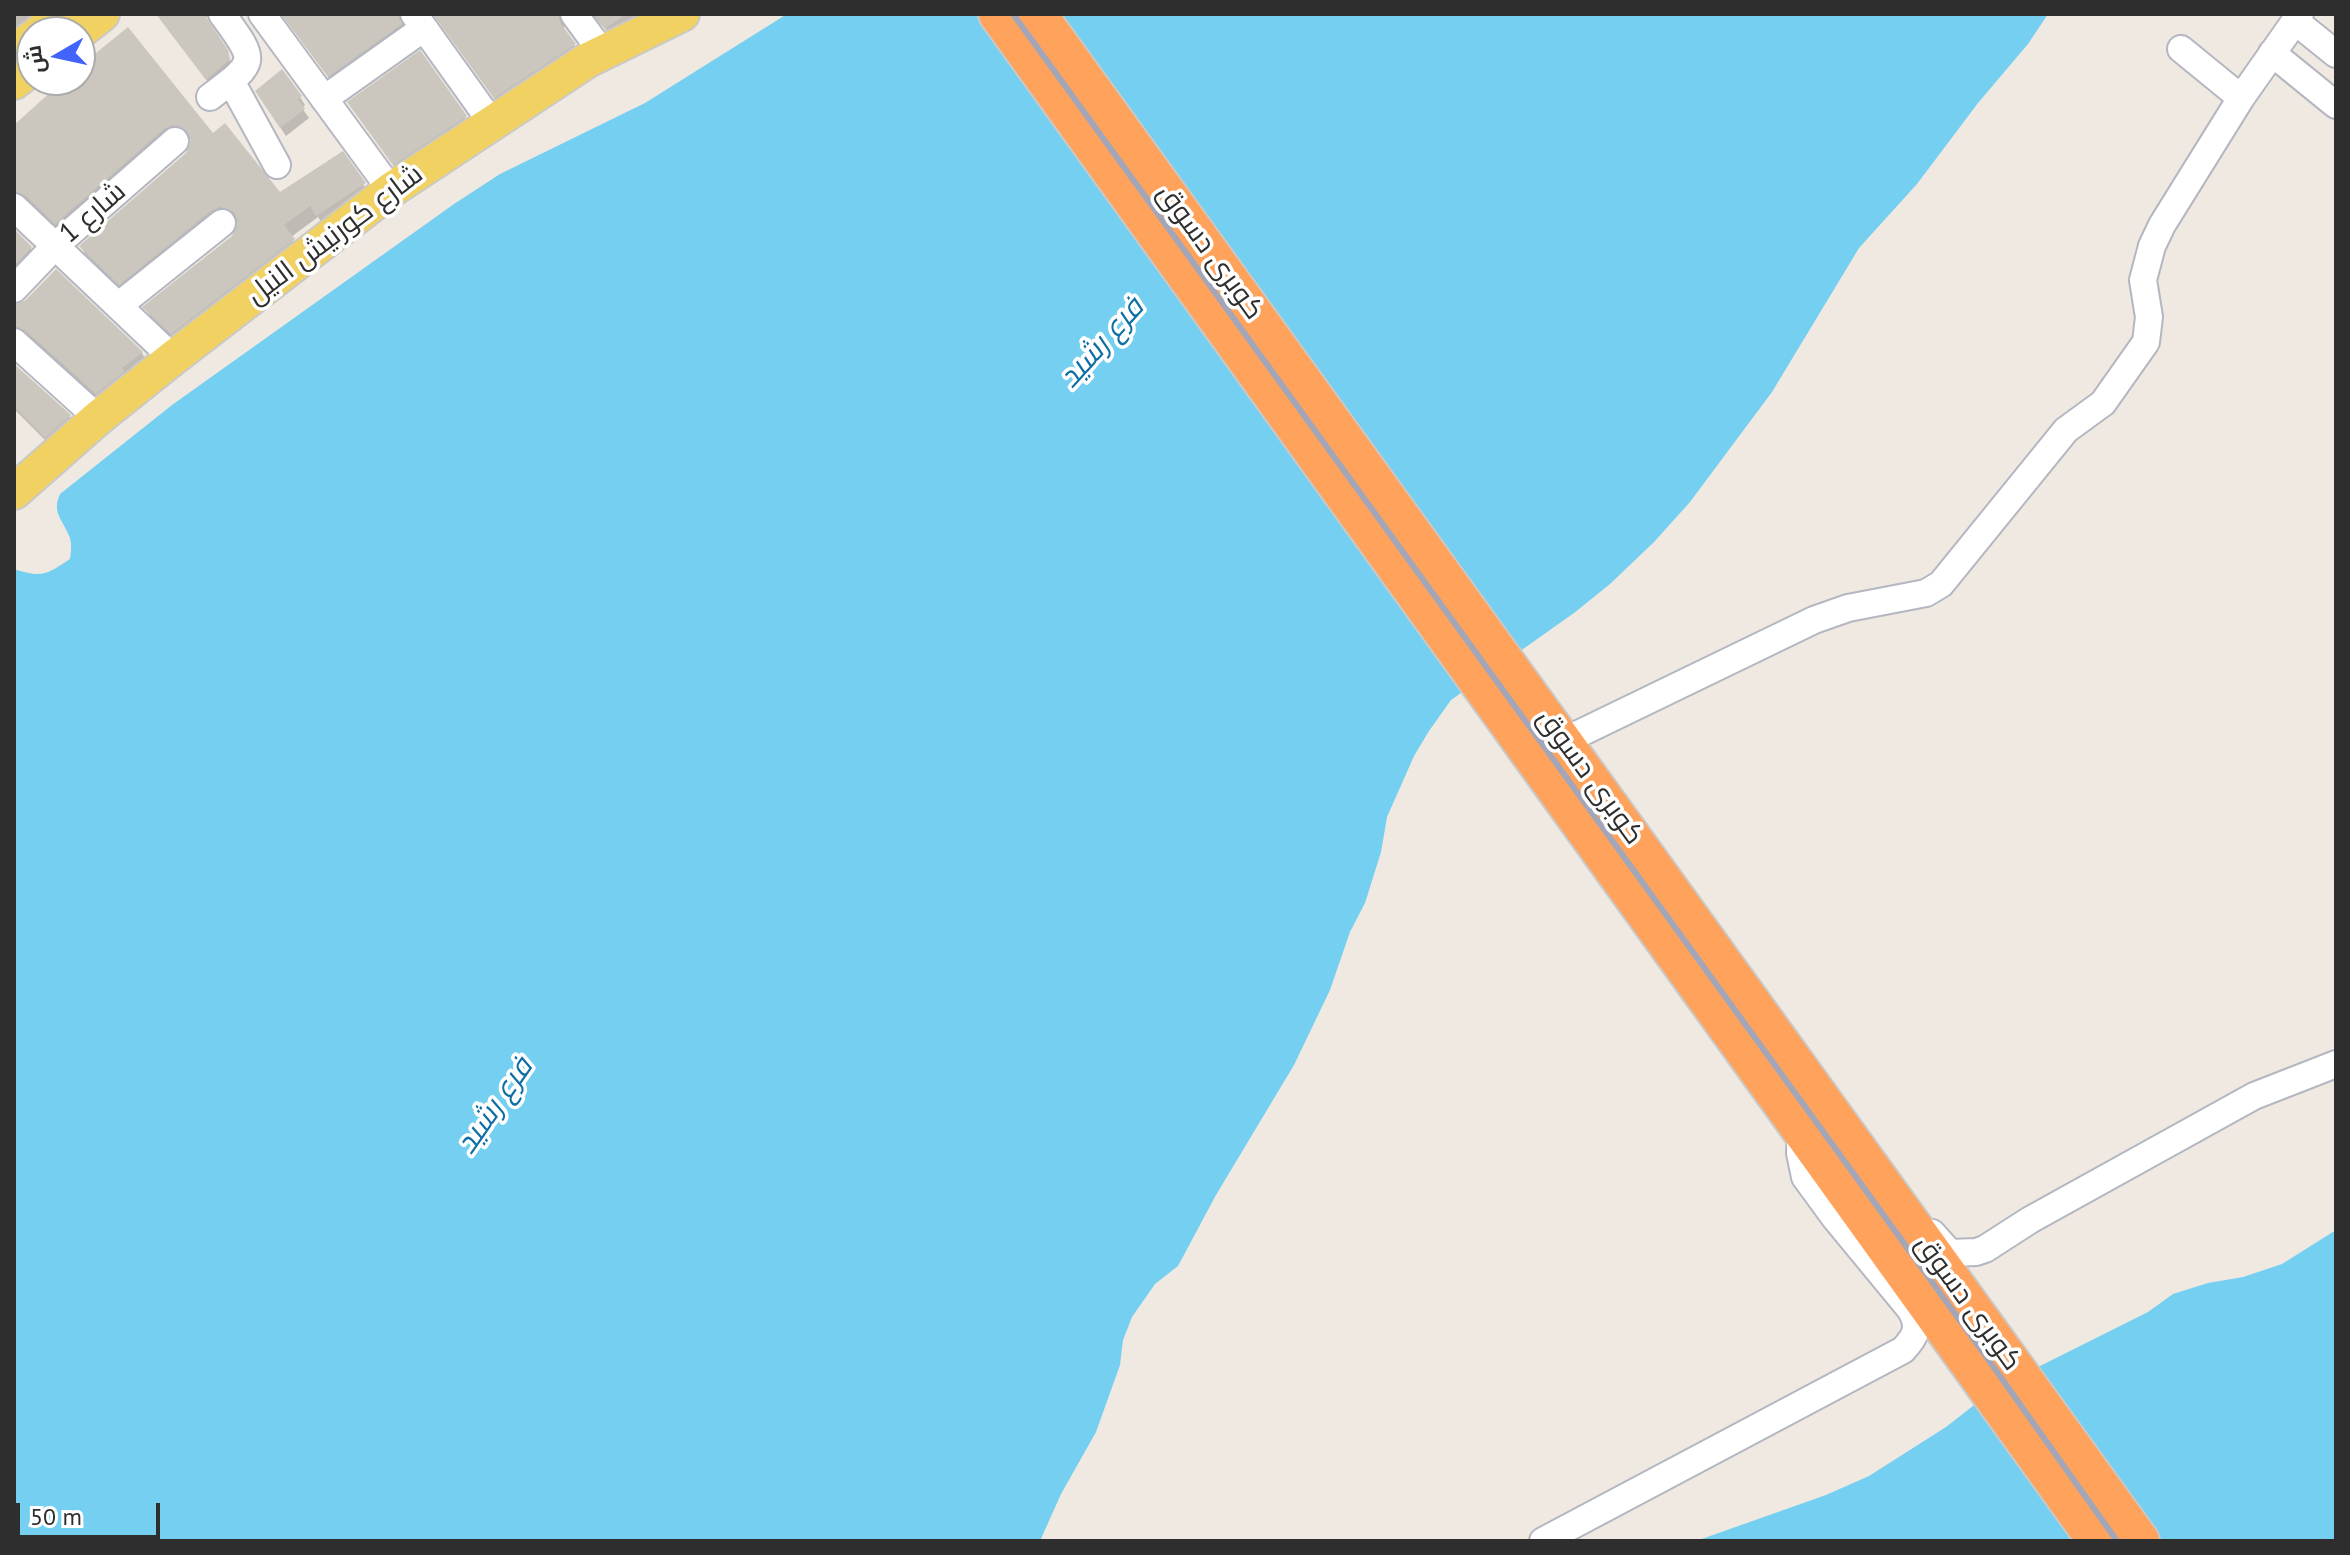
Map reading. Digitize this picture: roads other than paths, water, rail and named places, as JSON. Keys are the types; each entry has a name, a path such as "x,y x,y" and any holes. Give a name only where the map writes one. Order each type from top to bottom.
{"highway":[{"name":"كوبرى دسوق","path":"998,14 1499,680 1564,741 1803,1074 1871,1196 2097,1541"},
{"name":"كوبرى دسوق","path":"1037,14 1499,680 1801,1127 1871,1196 2140,1541"}],"main road":[{"name":"شارع كورنيش النيل","path":"14,492 98,418 391,190 602,52 682,14"}],"street":[{"path":"222,14 245,45 248,59 243,72 220,89 277,165"},
{"path":"574,14 602,52"},
{"path":"270,16 324,99 391,190"},
{"path":"1564,741 1814,620 1848,608 1926,593 1937,588 2066,430 2103,403 2146,342 2149,317 2143,280 2152,246 2184,187 2241,98 2298,18 2336,54"},
{"path":"324,99 419,21 492,123"},
{"path":"2181,49 2241,98"},
{"path":"2272,53 2336,105"},
{"name":"شارع 1","path":"14,289 56,245 175,141"},
{"path":"14,207 173,358"},
{"path":"118,306 222,223"},
{"path":"14,342 98,418"},
{"path":"1803,1074 1813,1073 1826,1078 1934,1236 1943,1248 1956,1254 1985,1249 2030,1220 2254,1096 2336,1064"},
{"path":"1543,1541 1903,1350 1916,1337 1918,1327 1910,1309 1805,1177 1800,1153 1801,1127"}],"water":[{"name":"فرع رشيد","path":"787,14 2048,14 2028,44 1978,103 1917,184 1859,248 1772,392 1690,502 1610,584 1451,700 1429,731 1414,756 1387,817 1381,852 1365,903 1350,932 1330,990 1294,1065 1216,1195 1178,1266 1155,1284 1132,1317 1123,1340 1120,1365 1096,1432 1061,1494 1040,1541 14,1541 14,569 44,573 70,559 70,538 57,506 60,494 172,405 500,174 645,103"},
{"path":"2336,1230 2336,1541 1696,1541 1826,1495 1869,1476 1946,1427 1978,1402 2036,1368 2148,1312 2173,1294 2282,1264"}],"railway":[{"path":"1013,14 2117,1541"}]}
